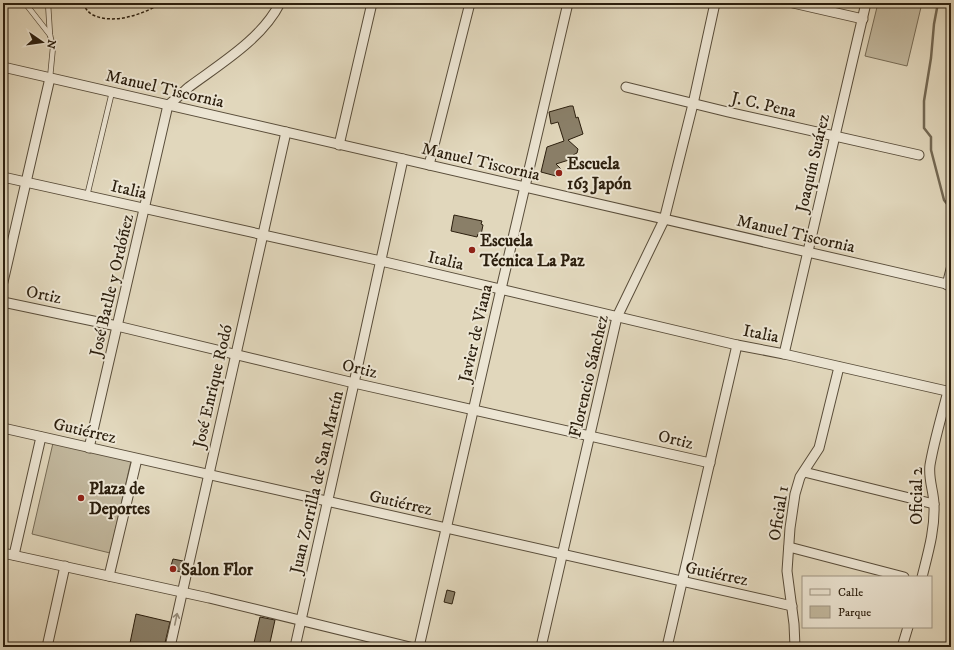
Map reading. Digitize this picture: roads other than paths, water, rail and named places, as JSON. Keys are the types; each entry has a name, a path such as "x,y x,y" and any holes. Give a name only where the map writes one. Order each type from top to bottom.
{"street":[{"path":"168,105 256,35 280,3"},
{"path":"339,145 372,3"},
{"path":"429,165 470,3"},
{"name":"Javier de Viana","path":"419,647 568,3"},
{"name":"Florencio Sánchez","path":"541,647 617,317 664,220 693,104 715,3"},
{"path":"793,3 863,19"},
{"name":"Joaquín Suárez","path":"784,354 866,3"},
{"name":"Manuel Tiscornia","path":"3,67 949,285"},
{"path":"3,282 50,78"},
{"name":"J. C. Pena","path":"626,88 919,155"},
{"name":"José Batlle y Ordóñez","path":"89,448 168,105"},
{"name":"José Enrique Rodó","path":"170,647 286,132"},
{"name":"Juan Zorrilla de San Martín","path":"295,647 403,159"},
{"name":"Italia","path":"3,177 381,261 737,345 950,391"},
{"path":"949,285 951,269"},
{"name":"Ortiz","path":"3,302 117,326 354,383 710,464"},
{"path":"667,647 737,345"},
{"name":"Oficial 1","path":"795,647 794,624 787,571 790,528 795,494 800,477 820,448 839,367"},
{"name":"Oficial 2","path":"922,576 930,547 934,504 930,467 950,391"},
{"name":"Gutiérrez","path":"3,428 792,606"},
{"path":"14,555 41,437"},
{"path":"109,576 137,459"},
{"path":"804,472 934,504"},
{"path":"789,547 900,576"},
{"path":"3,553 182,592 410,647"},
{"path":"47,647 64,566"},
{"path":"902,647 908,628"}],"lane":[{"path":"25,3 50,35"},
{"path":"48,3 50,35 53,47 50,78"},
{"path":"87,196 112,92"}],"waterway":[{"path":"938,3 924,101 924,128 931,137 931,150 944,200 951,209"}],"place":[{"name":"Escuela 163 Japón","path":"559,173"},
{"name":"Escuela Técnica La Paz","path":"472,250"},
{"name":"Plaza de Deportes","path":"81,498"},
{"name":"Salon Flor","path":"173,569"}]}
